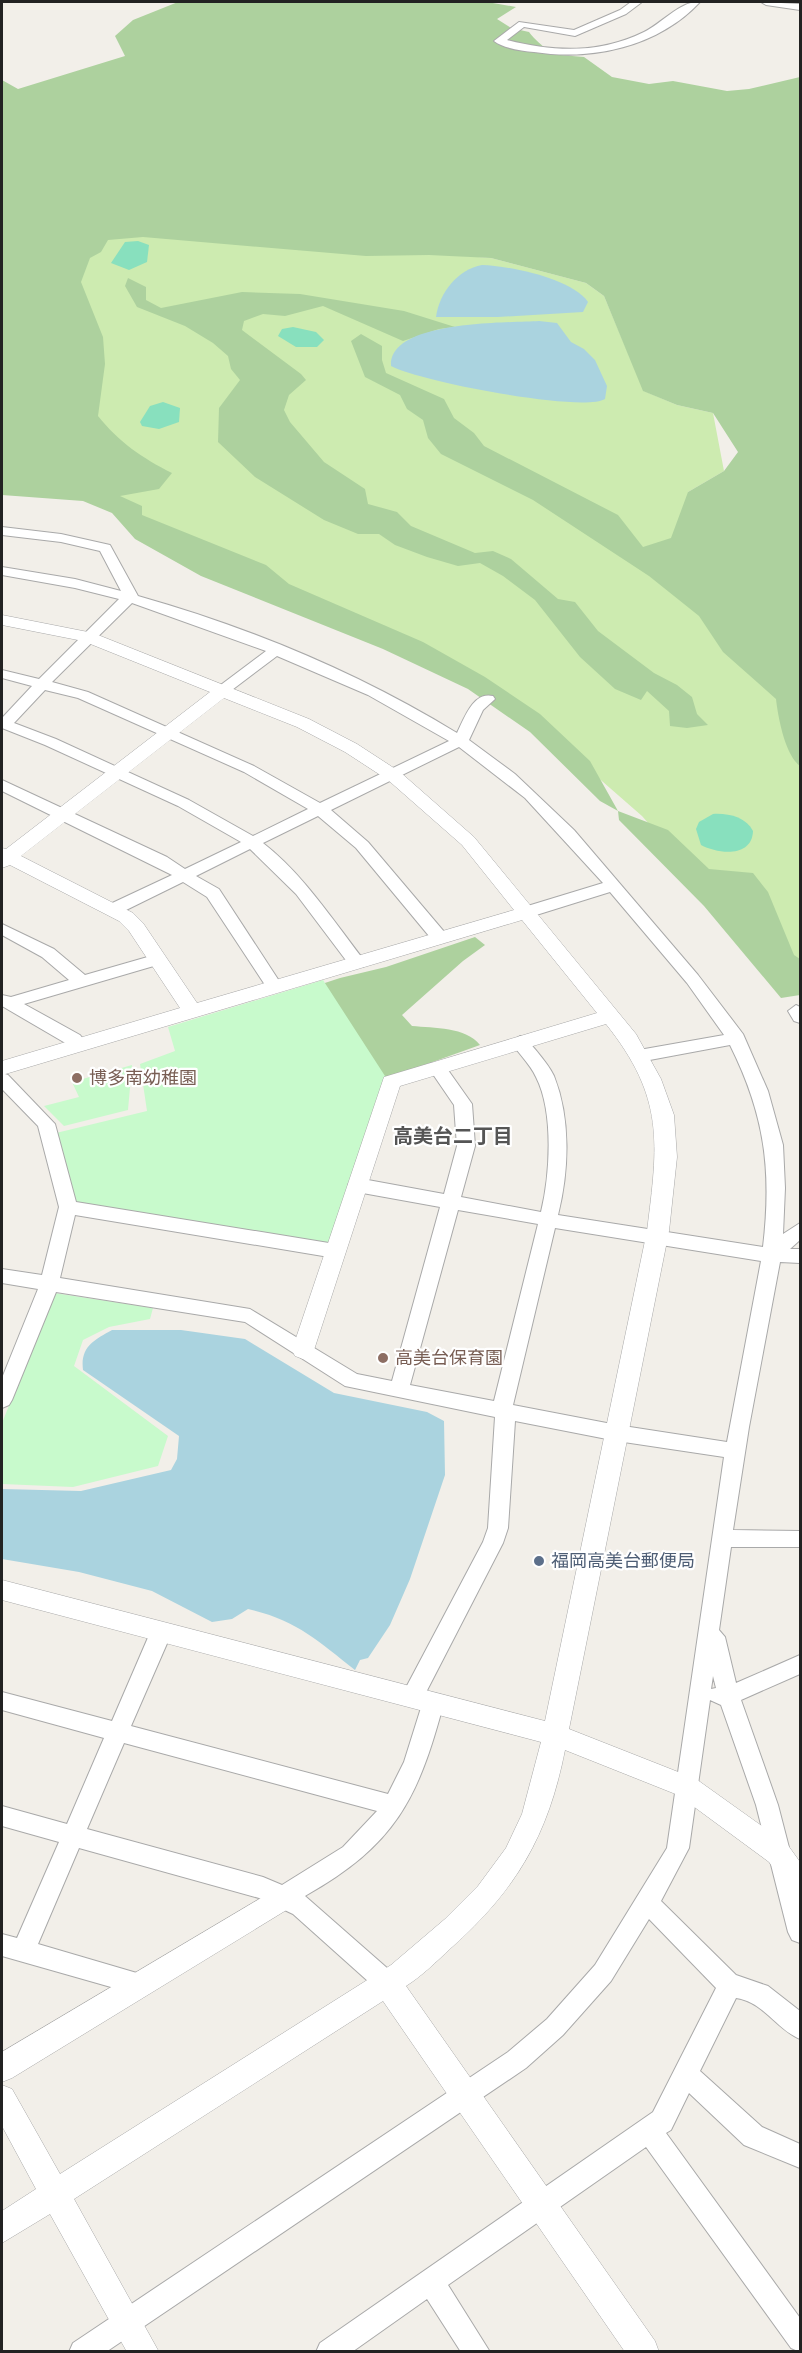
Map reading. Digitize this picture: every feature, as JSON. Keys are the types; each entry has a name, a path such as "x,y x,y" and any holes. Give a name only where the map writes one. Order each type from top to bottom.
{"street":[{"path":"637,2 613,17 575,33 522,24 499,41 526,49 576,55 619,46 644,26 677,17 695,2"},
{"path":"766,2 801,7"},
{"path":"613,17 644,26"},
{"path":"2,531 61,538 105,548 131,596"},
{"path":"2,572 48,577 131,596 196,617 385,696 461,741 514,780 554,819 698,985 737,1038 763,1096 775,1149 776,1198 771,1254 736,1451 702,1697 678,1848 646,1904 603,1973 555,2027 517,2060 82,2352"},
{"path":"131,596 87,637 44,685 3,724 31,734 219,822 252,843 289,875 357,963"},
{"path":"2,620 87,637 223,690 303,723 351,748 394,776 468,841 629,1039 651,1079 664,1115 667,1157 656,1239 548,1775 526,1836 499,1882 456,1928 387,1983 2,2228"},
{"path":"192,1011 136,927 114,909 4,857 276,650"},
{"path":"2,674 84,695 249,769 294,793 321,810 362,845 440,938"},
{"path":"114,909 394,776 461,741 477,708 488,699"},
{"path":"2,785 64,813 185,875 213,893 275,987"},
{"path":"2,1068 612,886"},
{"path":"2,929 48,953 81,981"},
{"path":"6,1001 158,959"},
{"path":"6,1001 74,1039 79,1045"},
{"path":"303,1350 391,1082 610,1016"},
{"path":"639,1056 737,1038"},
{"path":"2,2068 358,1849 379,1828 395,1806 420,1755 422,1700 493,1544 498,1528 506,1424 503,1404 557,1183 557,1125 545,1076 520,1042"},
{"path":"399,1391 466,1146 463,1104 437,1067"},
{"path":"2,1079 46,1124 68,1207 50,1283 2,1400"},
{"path":"357,1185 656,1239 801,1256"},
{"path":"68,1207 335,1251"},
{"path":"771,1254 801,1230"},
{"path":"2,1276 250,1316 352,1382 616,1433 736,1451"},
{"path":"724,1538 801,1539"},
{"path":"2,1590 555,1734 687,1787 778,1853 801,1883"},
{"path":"711,1628 729,1696 767,1804 778,1853 801,1932"},
{"path":"139,1984 12,1948 73,1836 161,1632"},
{"path":"702,1697 729,1696 801,1664"},
{"path":"2,1701 395,1806"},
{"path":"2,1816 263,1888 301,1906 387,1983 644,2352"},
{"path":"646,1904 657,1911 730,1986 750,1989 767,1997 801,2026"},
{"path":"329,2352 662,2121 730,1986"},
{"path":"686,2074 753,2136 801,2156"},
{"path":"2,2099 144,2352"},
{"path":"649,2131 801,2338"},
{"path":"430,2281 477,2352"}],"green space":[{"path":"178,2 487,2 516,7 497,19 511,28 529,32 549,54 584,57 612,77 649,84 673,81 727,91 749,89 800,77 800,766 786,745 776,699 723,652 699,616 649,576 533,500 441,454 428,438 423,420 407,409 400,395 365,377 351,341 361,334 382,346 382,360 386,373 444,399 454,418 474,433 484,446 618,515 643,547 671,538 688,492 724,471 738,452 713,413 677,405 643,391 604,296 586,283 491,258 429,255 366,256 143,237 108,240 101,252 90,258 81,282 103,337 105,364 98,416 132,449 172,473 159,489 120,496 142,506 142,515 266,565 289,584 423,642 485,677 540,714 590,761 618,811 600,801 530,732 468,689 383,649 201,576 135,539 112,513 83,501 2,495 2,80 18,89 125,56 115,36 133,20"},
{"path":"107,229 491,258 586,283 604,296 644,391 677,405 713,413 724,471 688,492 771,629 800,744 800,995 642,816 500,692 122,517 88,405 67,268"},
{"path":"138,241 149,245 147,262 129,270 111,263 125,242"},
{"path":"128,278 146,287 146,300 161,308 242,292 300,294 404,311 455,327 439,329 403,341 323,306 285,316 263,314 244,321 242,330 306,380 289,395 284,410 290,422 324,462 365,489 368,504 397,512 411,526 475,553 493,551 511,559 558,599 575,602 598,631 654,673 677,685 692,697 697,714 708,725 687,728 670,726 669,711 647,691 641,700 615,689 580,657 535,600 503,576 480,563 458,566 395,545 379,534 358,534 324,520 255,477 218,442 219,408 240,380 231,369 228,356 213,343 185,326 137,307 125,286"},
{"path":"293,327 316,332 324,340 317,347 296,347 278,336 282,329"},
{"path":"163,402 180,408 179,422 159,429 142,426 140,422 150,406"},
{"path":"618,811 668,830 709,869 753,873 768,892 794,955 800,959 800,995 781,998 704,906 619,820"},
{"path":"713,814 730,815 746,822 753,831 747,846 741,850 725,852 701,845 696,829 699,822"},
{"path":"475,937 485,945 463,961 402,1015 412,1026 458,1032 474,1039 480,1045 377,1082 145,1116 243,1010 340,978 386,967"},
{"path":"323,980 385,1076 328,1244 74,1202 56,1133 147,1111 140,1064 175,1051 168,1027"},
{"path":"132,1065 128,1110 64,1126 44,1106 79,1097 72,1082"},
{"path":"54,1293 153,1308 150,1319 109,1327 83,1340 74,1366 168,1436 158,1466 73,1487 2,1484 2,1423"}],"water":[{"path":"482,265 523,271 554,280 568,286 588,302 583,312 498,317 436,317 441,299 451,284 465,271"},
{"path":"539,321 557,323 571,342 584,349 595,360 607,386 605,399 590,402 566,402 534,399 465,387 391,366 395,351 409,340 429,332 478,324"},
{"path":"112,1330 181,1330 245,1339 334,1393 427,1412 444,1421 445,1475 410,1579 390,1625 368,1658 360,1660 355,1670 305,1632 265,1614 248,1609 232,1619 212,1622 152,1591 79,1572 2,1559 2,1489 81,1491 171,1470 177,1459 179,1436 83,1370 86,1350 94,1341"}],"place":[{"name":"博多南幼稚園","path":"77,1078"},
{"name":"高美台保育園","path":"383,1358"},
{"name":"福岡高美台郵便局","path":"539,1561"}],"district":[{"name":"高美台二丁目","path":"453,1136"}]}
